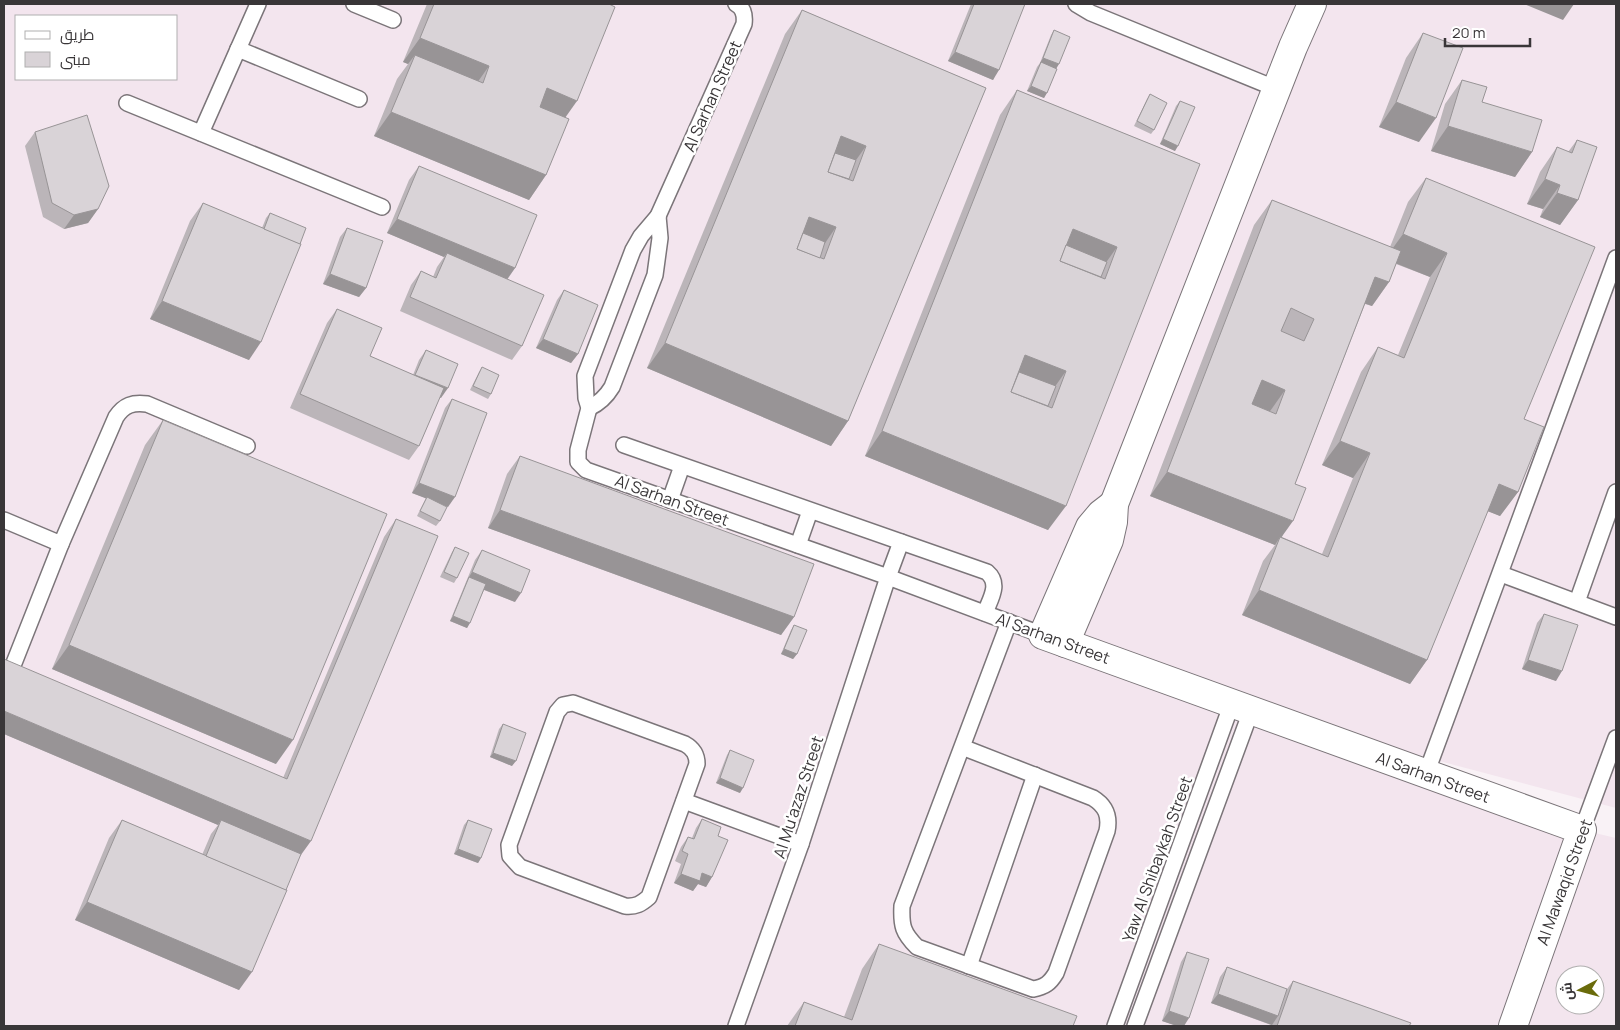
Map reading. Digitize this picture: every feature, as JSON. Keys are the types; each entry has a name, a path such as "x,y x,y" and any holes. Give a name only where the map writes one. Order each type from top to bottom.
{"street":[{"path":"1054,639 1090,527 1101,514 1114,504 1312,4"},
{"name":"Al Sarhan Street","path":"1054,639 1582,830"},
{"name":"Al Mawaqid Street","path":"1513,1026 1582,830"}],"lane":[{"path":"201,133 258,4"},
{"path":"354,4 393,20"},
{"name":"Al Sarhan Street","path":"736,4 743,11 744,24 658,216 641,236 634,250 586,376 586,398 589,408 577,456 578,462 586,470 888,577 1054,639"},
{"path":"1076,4 1092,13 1277,89"},
{"path":"238,49 359,99"},
{"path":"127,103 382,207"},
{"name":"Al Sarhan Street","path":"589,408 599,404 612,387 655,275 660,238 658,216"},
{"path":"1426,774 1616,258"},
{"path":"14,663 61,544 116,417 121,410 129,404 147,404 247,446"},
{"path":"624,445 987,572 994,581 994,587 985,613"},
{"path":"670,500 682,466"},
{"path":"1577,602 1616,492"},
{"path":"798,545 810,510"},
{"path":"4,520 61,544"},
{"name":"Al Mu'azaz Street","path":"736,1026 802,844 901,542"},
{"path":"1501,574 1616,616"},
{"path":"962,747 1093,798 1101,803 1107,811 1109,821 1107,831 1056,973 1051,982 1043,987 1033,989 917,947 906,936 901,922 902,906 1009,622"},
{"path":"573,704 690,747 697,758 697,764 684,801 649,897 642,903 634,906 625,906 520,867 510,856 509,845 557,712 564,705 573,704"},
{"path":"1135,1026 1241,707"},
{"name":"Yaw Al Shibaykah Street","path":"1116,1026 1241,707"},
{"name":"Al Mawaqid Street","path":"1582,830 1616,738"},
{"path":"969,966 1035,775"},
{"path":"684,801 802,844"}],"shaded area":[{"path":"4,4 1616,4 1616,808 1259,713 1582,830 1616,838 1616,1026 4,1026"}],"building":[{"path":"434,4 609,4 615,7 577,101 547,88 540,107 569,119 546,175 391,112 415,55 483,83 489,66 420,38"},
{"path":"974,4 1025,4 999,70 955,52"},
{"path":"802,10 986,88 848,421 665,343","holes":["841,136 866,146 853,181 828,172","809,217 836,227 824,259 797,249"]},
{"path":"1054,30 1070,37 1059,64 1043,58"},
{"path":"1423,33 1463,48 1436,118 1396,102"},
{"path":"1041,62 1057,69 1047,93 1031,86"},
{"path":"1462,80 1487,87 1482,102 1542,120 1532,152 1448,126"},
{"path":"1017,90 1200,164 1066,506 882,431","holes":["1073,229 1117,247 1105,279 1060,261","1025,355 1066,371 1052,408 1011,392"]},
{"path":"1150,94 1167,103 1154,130 1137,121"},
{"path":"1180,101 1195,107 1178,146 1163,139"},
{"path":"87,115 109,186 98,209 74,215 52,203 35,132"},
{"path":"1577,140 1597,147 1578,200 1557,193 1560,185 1545,179 1557,147 1572,153"},
{"path":"835,153 856,160 849,179 828,172"},
{"path":"419,166 537,215 515,268 397,219"},
{"path":"1426,178 1595,247 1524,419 1544,427 1518,492 1499,484 1427,660 1259,590 1280,537 1328,557 1370,453 1340,441 1378,347 1404,358 1447,253 1403,234"},
{"path":"1272,200 1401,251 1389,282 1375,277 1295,484 1306,488 1293,521 1167,472","holes":["1291,308 1314,319 1304,341 1281,331","1262,380 1285,390 1276,414 1252,404"]},
{"path":"203,203 301,244 261,342 162,301"},
{"path":"270,213 306,228 300,244 264,229"},
{"path":"347,228 383,241 366,288 330,274"},
{"path":"803,233 825,242 820,258 797,249"},
{"path":"1066,245 1107,262 1101,277 1060,261"},
{"path":"447,253 544,295 522,346 410,297 421,271 436,278"},
{"path":"564,290 598,305 578,354 543,339"},
{"path":"337,309 382,328 370,356 444,388 419,446 300,394"},
{"path":"426,350 458,364 448,388 415,375"},
{"path":"482,367 499,375 491,394 473,386"},
{"path":"1019,372 1056,386 1048,406 1011,392"},
{"path":"452,399 487,413 455,497 419,483"},
{"path":"163,420 387,514 293,740 69,645"},
{"path":"520,456 814,564 794,617 500,510"},
{"path":"427,497 447,507 440,521 420,511"},
{"path":"396,519 438,536 311,841 4,711 4,659 287,779"},
{"path":"455,547 469,553 457,578 444,572"},
{"path":"482,550 530,570 521,593 472,572"},
{"path":"469,577 486,584 470,623 453,616"},
{"path":"1544,614 1578,625 1562,671 1528,660"},
{"path":"794,625 807,630 797,654 784,649"},
{"path":"503,724 526,733 516,761 493,753"},
{"path":"730,750 754,760 743,788 720,778"},
{"path":"702,819 721,827 718,836 728,840 712,877 702,873 700,881 681,874 688,854 682,851 688,837 694,839"},
{"path":"122,820 287,890 252,972 87,902"},
{"path":"221,820 301,854 286,890 206,856"},
{"path":"468,820 492,829 481,858 458,849"},
{"path":"879,944 1077,1016 1073,1026 795,1026 804,1002 852,1020"},
{"path":"1187,952 1209,959 1189,1018 1169,1011"},
{"path":"1227,967 1287,989 1278,1016 1218,994"},
{"path":"1293,981 1411,1023 1409,1026 1277,1026"}]}
